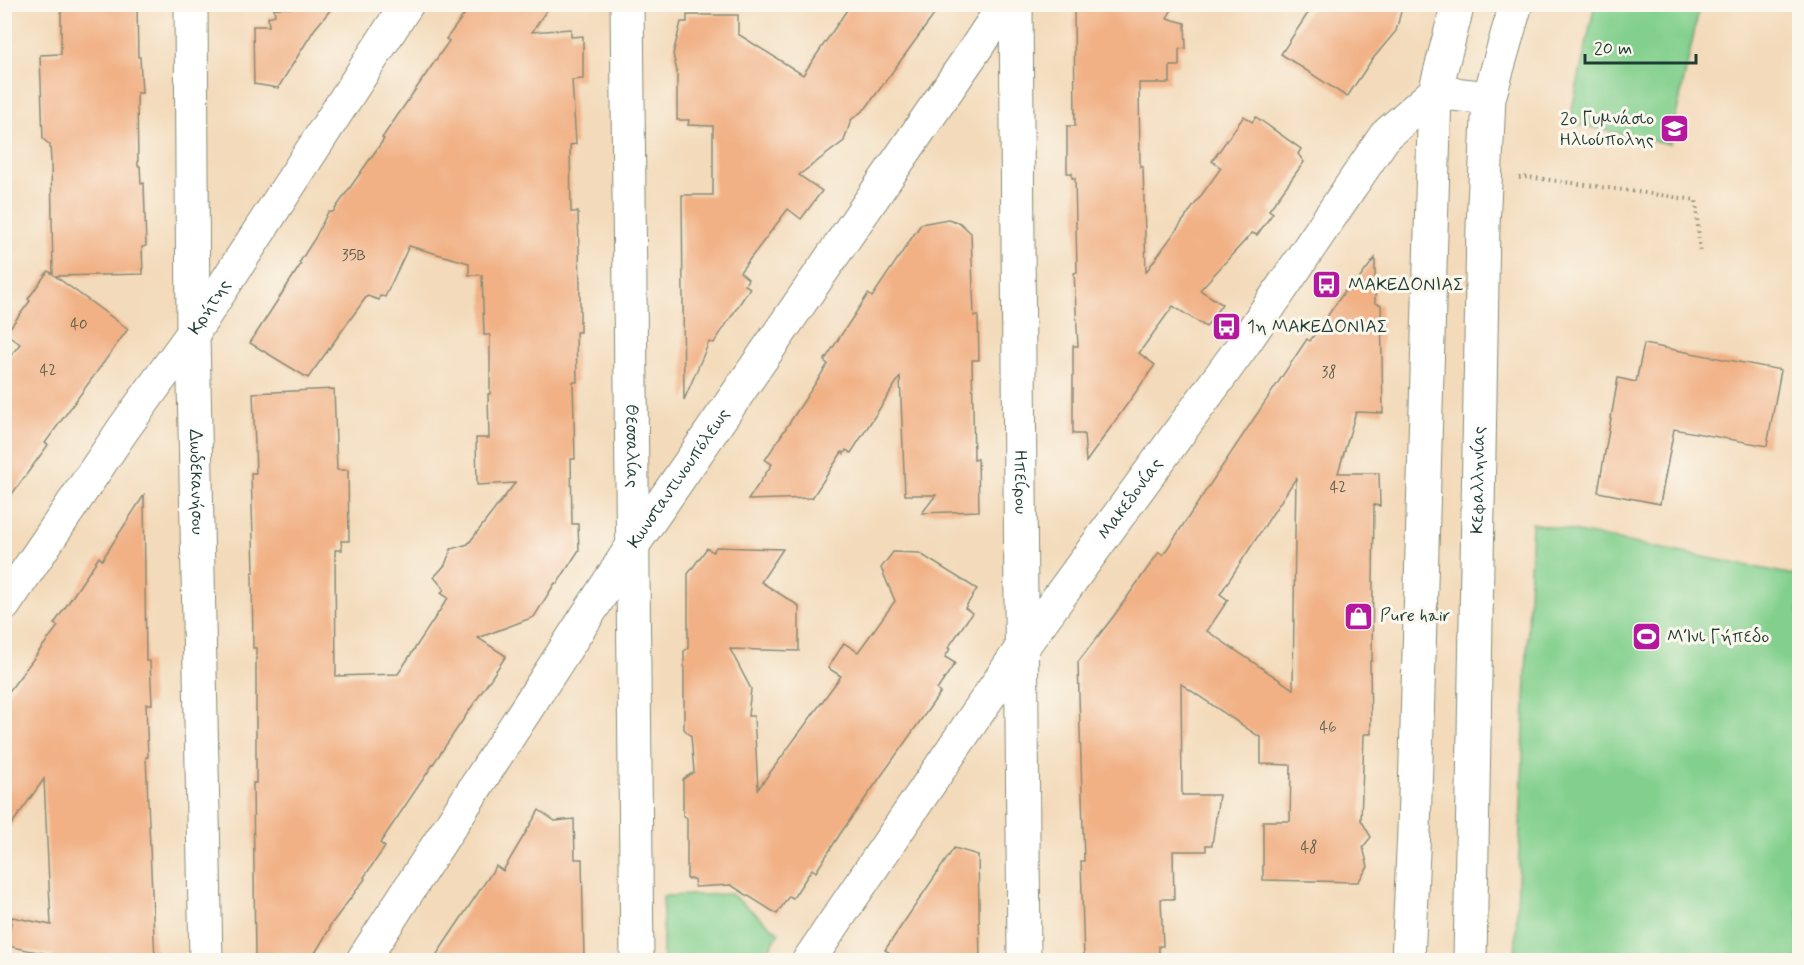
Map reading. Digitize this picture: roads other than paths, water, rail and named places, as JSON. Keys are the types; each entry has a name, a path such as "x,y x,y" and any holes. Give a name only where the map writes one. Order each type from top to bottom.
{"street":[{"name":"Δωδεκανήσου","path":"191,4 193,333 206,960"},
{"name":"Κρήτης","path":"4,604 124,428 193,333 407,4"},
{"name":"Θεσσαλίας","path":"627,4 637,960"},
{"name":"Κωνσταντινουπόλεως","path":"363,960 633,545 1005,4"},
{"name":"Ηπείρου","path":"1016,4 1024,960"},
{"path":"1407,960 1414,830 1435,92 1458,4"},
{"name":"Κεφαλληνίας","path":"1470,960 1483,238 1489,98 1516,4"},
{"name":"Μακεδονίας","path":"809,960 1021,649 1243,345 1301,256 1385,136 1435,92"},
{"path":"1435,92 1489,98"}],"place":[{"name":"2ο Γυμνάσιο Ηλιούπολης","path":"1675,129"},
{"name":"ΜΑΚΕΔΟΝΙΑΣ","path":"1327,285"},
{"name":"1η ΜΑΚΕΔΟΝΙΑΣ","path":"1226,327"},
{"name":"Pure hair","path":"1359,616"},
{"name":"ΜΊνι Γήπεδο","path":"1646,637"}]}
